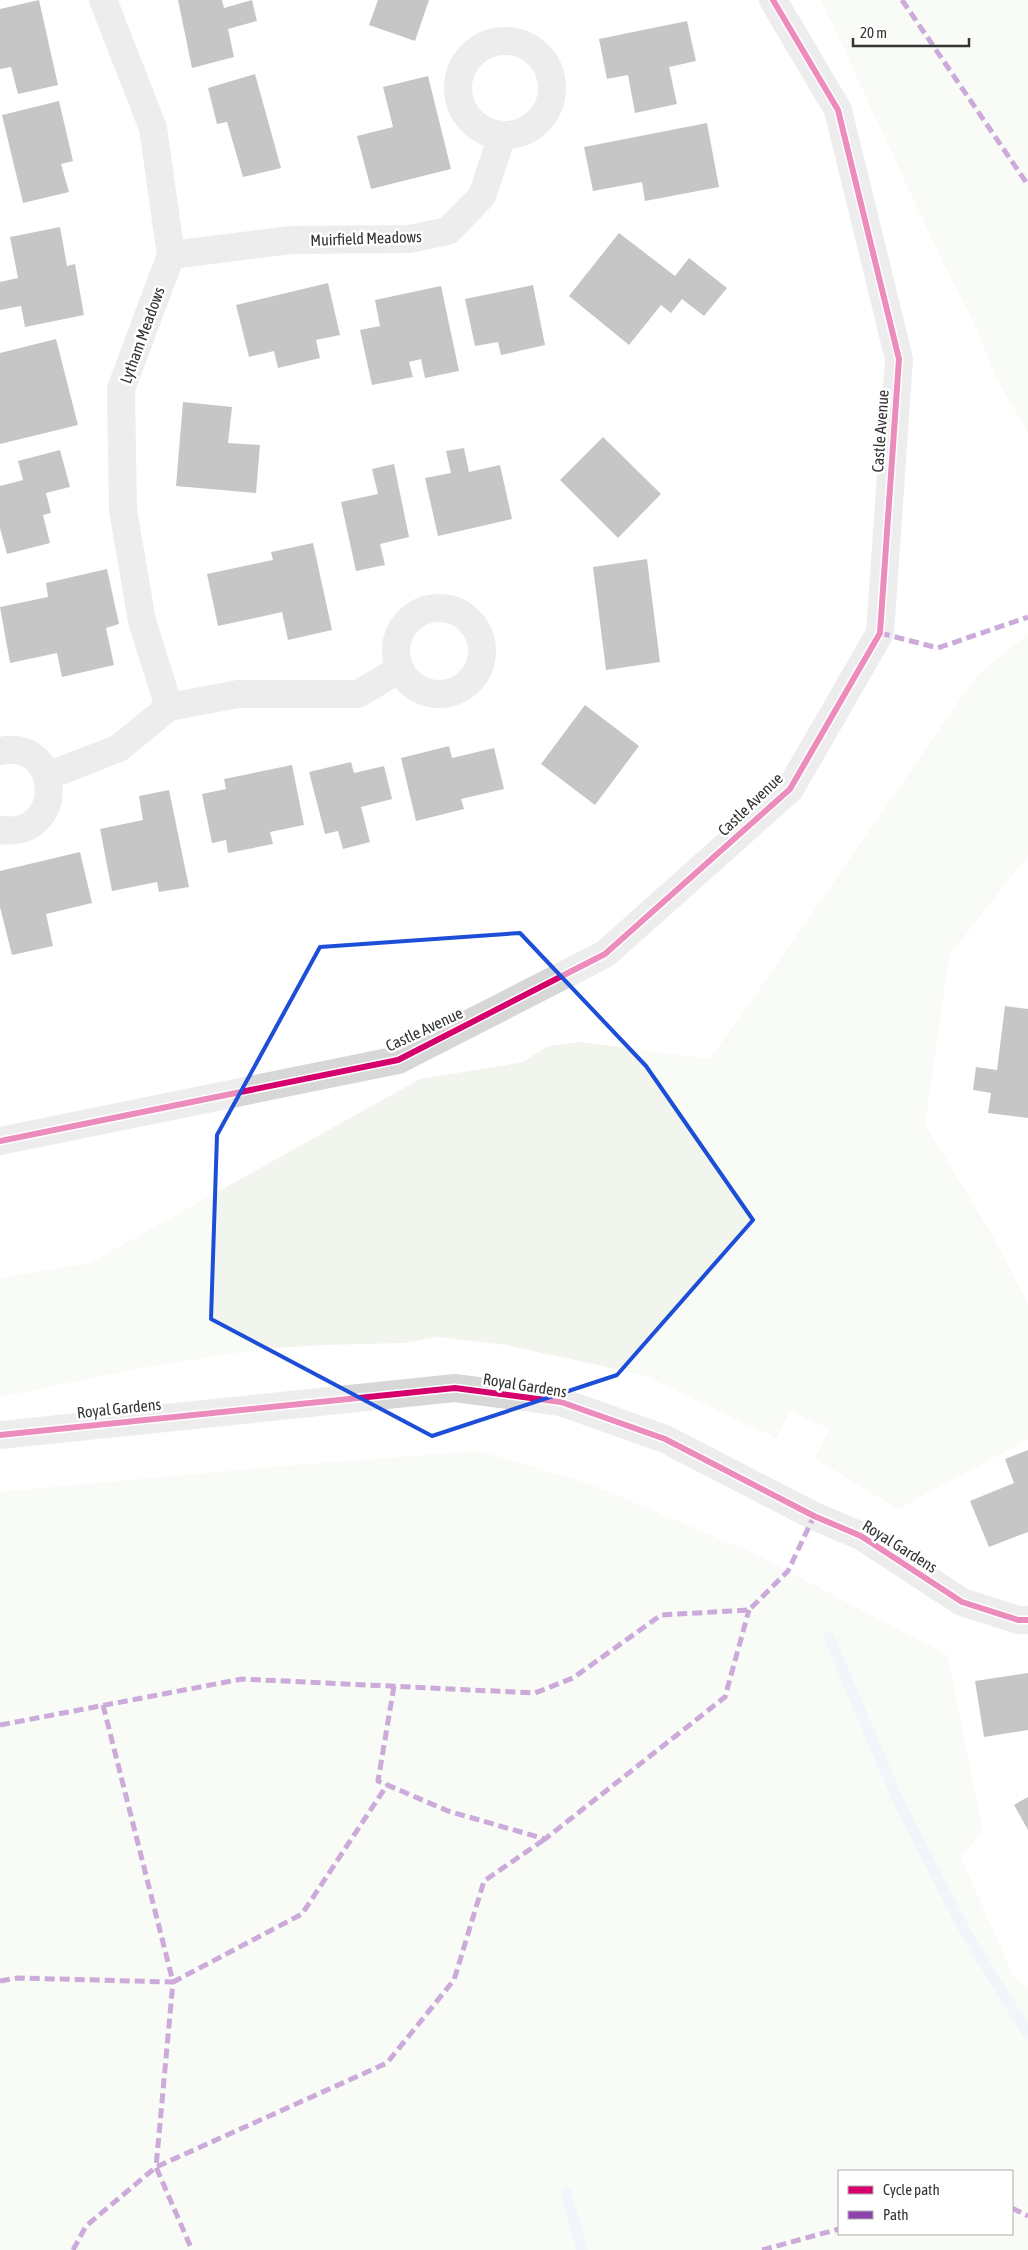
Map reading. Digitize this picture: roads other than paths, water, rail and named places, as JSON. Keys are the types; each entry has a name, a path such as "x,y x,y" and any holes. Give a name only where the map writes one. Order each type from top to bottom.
{"street":[{"name":"Lytham Meadows","path":"103,0 153,128 171,254 121,388 124,510 142,621 169,707"},
{"name":"Castle Avenue","path":"0,1141 398,1060 605,954 790,789 880,633 899,359 838,110 773,0"},
{"name":"Muirfield Meadows","path":"171,254 291,240 409,239 448,231 482,196 502,136"},
{"path":"48,776 119,748 169,707 238,694 358,694 400,670"},
{"path":"0,751 20,751 32,756 48,776 50,789 43,813 34,822 23,829 0,830"},
{"name":"Royal Gardens","path":"0,1435 455,1388 561,1402 665,1439 814,1516 861,1536 962,1602 1018,1620 1028,1620"}],"waterway":[{"path":"829,1637 897,1798 967,1935 1028,2034"},
{"path":"566,2193 582,2250"}]}
